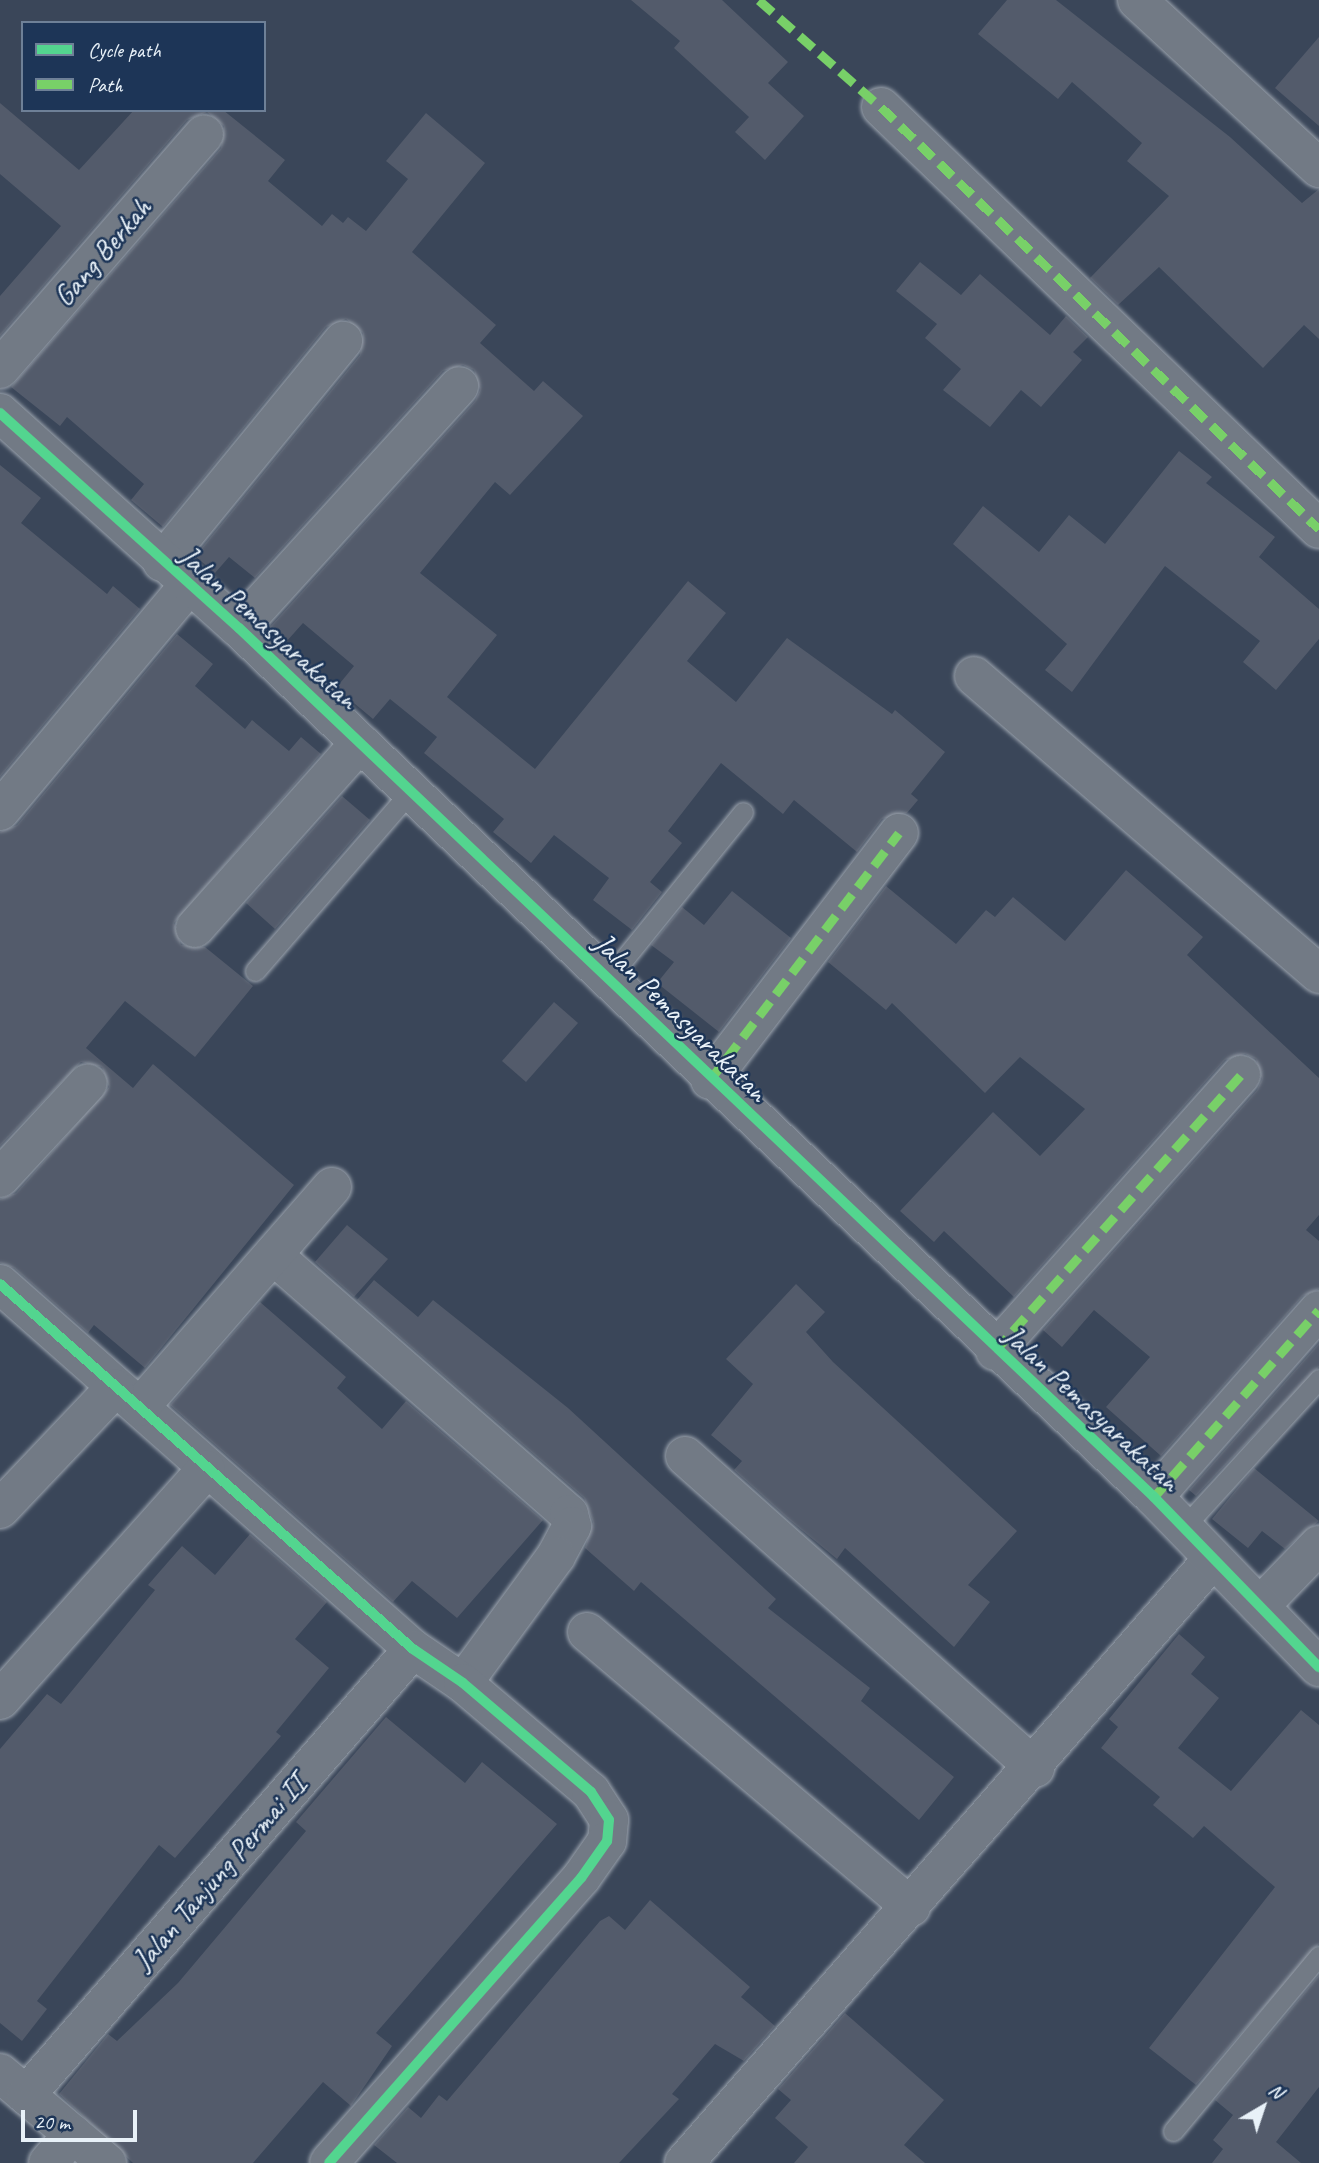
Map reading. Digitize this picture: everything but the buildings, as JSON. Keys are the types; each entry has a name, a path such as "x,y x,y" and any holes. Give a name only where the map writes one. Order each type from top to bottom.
{"street":[{"path":"1137,0 1319,168"},
{"path":"881,107 1319,528"},
{"name":"Gang Berkah","path":"0,369 204,134"},
{"path":"0,811 343,341"},
{"path":"239,628 459,386"},
{"name":"Jalan Pemasyarakatan","path":"0,413 239,628 995,1351 1154,1497 1319,1667"},
{"path":"974,676 1319,974"},
{"path":"195,928 360,743"},
{"path":"710,1080 899,833"},
{"path":"995,1351 1241,1075"},
{"path":"0,1178 88,1083"},
{"path":"0,1509 127,1398 273,1255 332,1187"},
{"path":"273,1255 569,1514 572,1526 556,1556 463,1683"},
{"path":"0,1284 206,1470 413,1649 463,1683 591,1792 609,1820 607,1841 329,2163"},
{"path":"1154,1497 1319,1310"},
{"path":"685,1456 1035,1768"},
{"path":"0,1700 206,1470"},
{"path":"1260,1606 1319,1545"},
{"path":"684,2163 1035,1768 1213,1559"},
{"path":"587,1632 911,1907"},
{"name":"Jalan Tanjung Permai II","path":"13,2084 413,1649"},
{"path":"13,2084 107,2163"},
{"path":"48,2163 73,2134"}],"lane":[{"path":"256,971 411,791"},
{"path":"607,980 743,812"},
{"path":"1183,1528 1319,1379"},
{"path":"1173,2131 1319,1956"}],"marked path":[{"path":"759,0 881,107 1319,529"},
{"path":"710,1080 899,833"},
{"path":"995,1351 1241,1075"},
{"path":"1154,1497 1319,1310"}],"cycle path":[{"path":"0,413 239,628 1154,1497 1319,1667"},
{"path":"0,1284 413,1649 463,1683 591,1792 609,1820 607,1841 581,1878 329,2163"}]}
